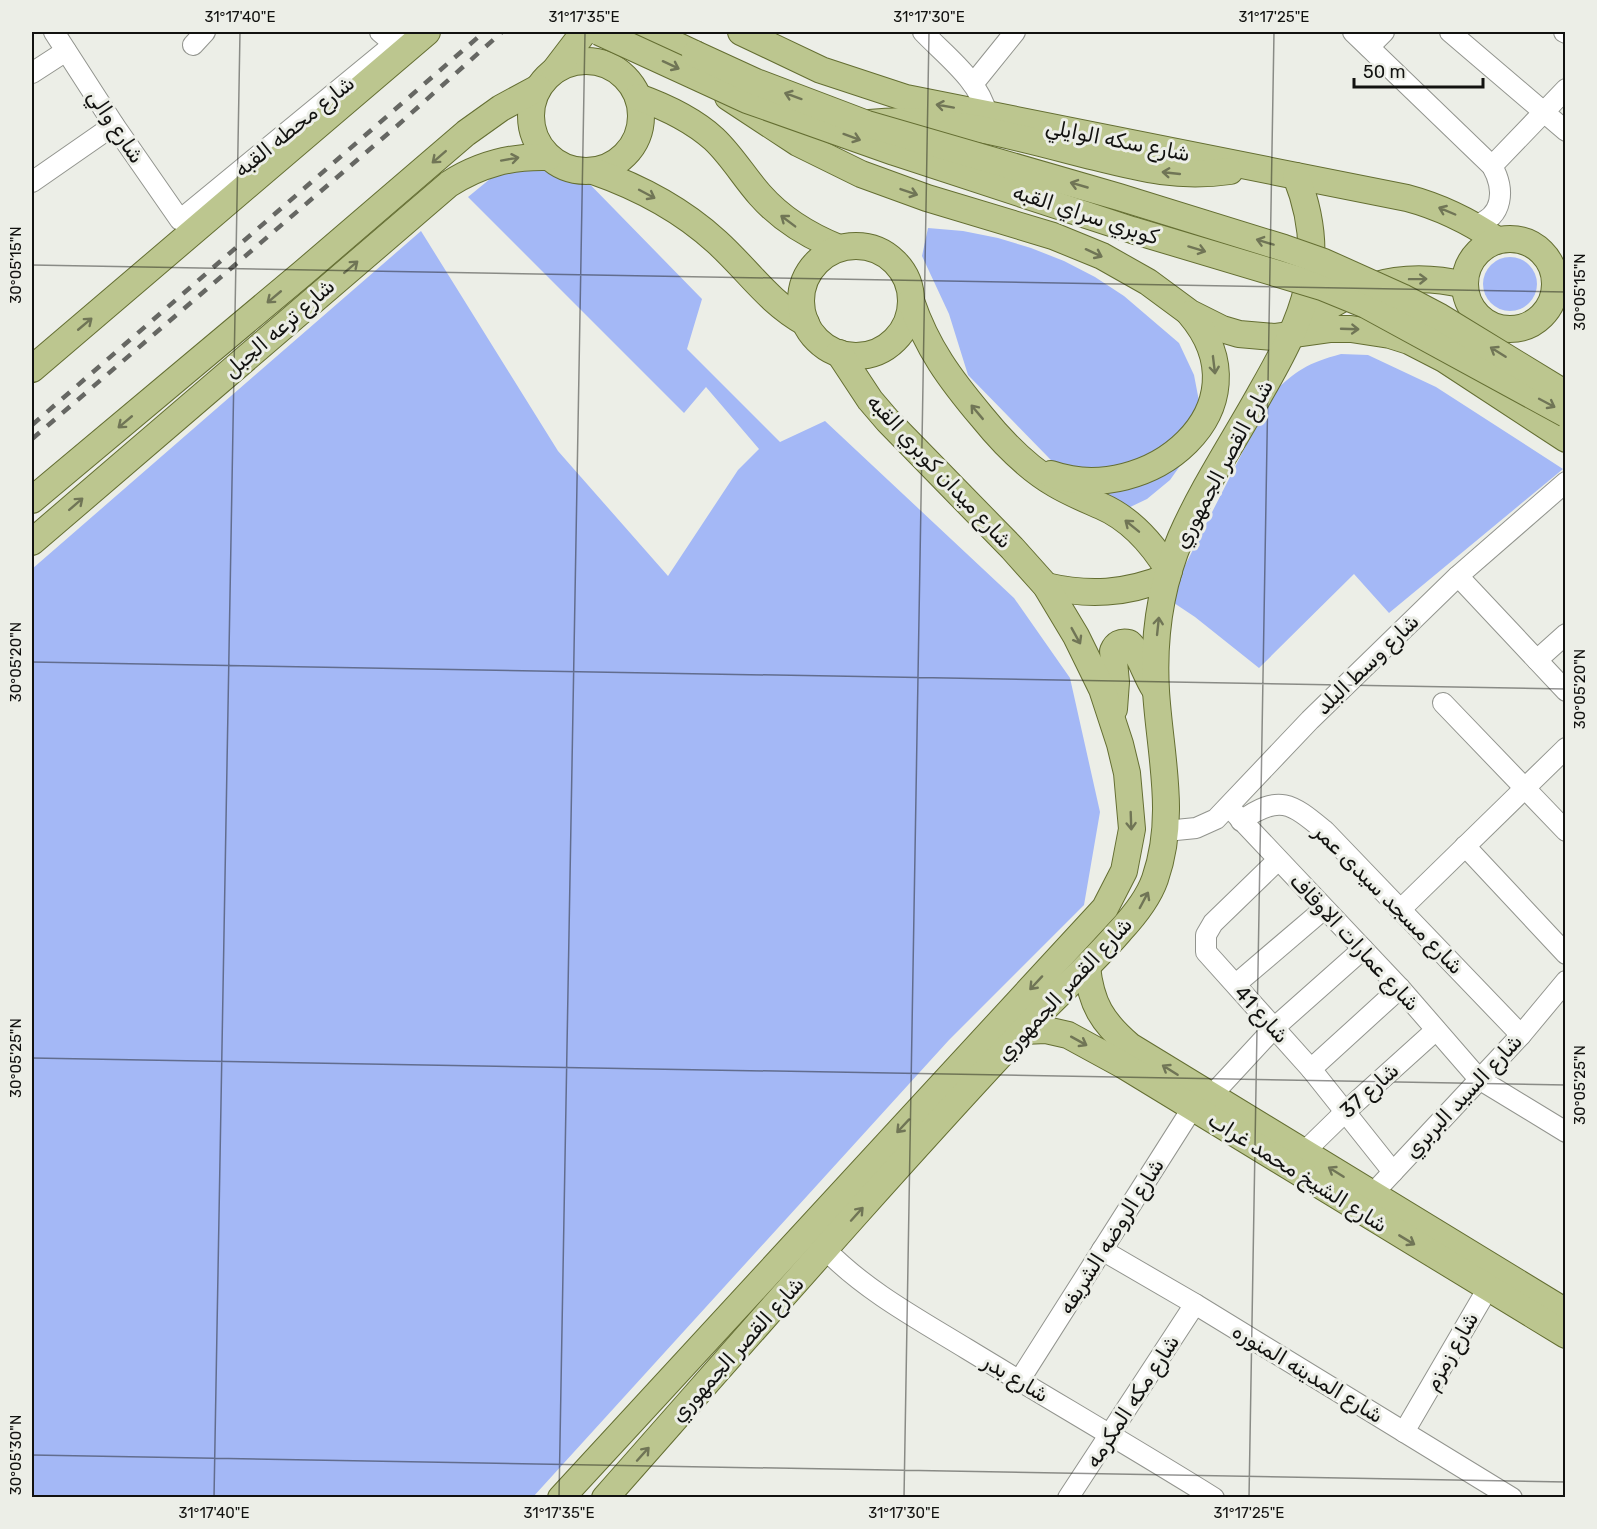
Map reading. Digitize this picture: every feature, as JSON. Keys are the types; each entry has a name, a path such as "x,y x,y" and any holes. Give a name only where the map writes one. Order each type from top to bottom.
{"main road":[{"path":"34,359 427,32"},
{"path":"547,79 566,65 591,61 615,69 632,86 638,97 641,121 634,145 617,163 593,171 569,169 548,157 534,136 531,111 547,79 584,32"},
{"name":"كوبري سراي القبه","path":"598,32 747,99 894,152 1132,230 1322,287 1385,315 1566,414"},
{"path":"615,69 637,32"},
{"name":"كوبري سراي القبه","path":"648,32 756,82 867,124 1119,197 1324,262 1364,278 1430,312 1566,394"},
{"path":"675,32 694,54"},
{"name":"شارع سكه الوايلي","path":"741,32 795,59 848,80 906,98 1427,203 1475,225 1497,240"},
{"name":"شارع ترعه الجبل","path":"32,500 483,119 547,79"},
{"path":"711,84 768,125 840,164 916,194 1070,242 1125,269 1170,297 1190,313 1222,329 1239,334 1265,337 1292,336 1331,329 1351,329 1380,333 1409,341 1443,359 1566,439"},
{"path":"638,97 679,114 698,127 726,151 760,195 774,209 804,232 839,248"},
{"path":"867,124 885,121 914,122 971,129 1167,173 1209,174 1250,166"},
{"name":"شارع ترعه الجبل","path":"32,542 437,193 475,169 518,157 548,157"},
{"path":"593,171 638,189 680,213 717,242 770,298 806,323 819,341 839,353 862,355 883,349 893,342 906,323 911,301"},
{"name":"شارع القصر الجمهوري","path":"604,1497 1023,1031 1087,967 1139,909 1155,881 1166,831 1165,766 1156,691 1158,621 1168,574 1192,515 1292,336 1308,290 1312,257 1309,216 1296,176"},
{"path":"1533,244 1551,263 1560,297 1536,321 1518,328 1499,328 1489,324 1474,312 1466,294 1468,265 1480,249 1497,240 1509,238 1566,251"},
{"path":"806,323 801,300 806,278 819,260 839,248 862,246 884,253 893,260 907,279 911,301 925,337 944,371 996,435 1027,465 1054,484 1102,506 1133,526 1159,554 1168,574 1148,585 1107,593 1066,591 1046,586"},
{"path":"303,273 320,293"},
{"name":"شارع القصر الجمهوري","path":"1292,336 1332,304 1363,288 1414,278 1465,285"},
{"path":"1027,465 1072,479 1107,480 1125,477 1157,465 1186,444 1202,426 1213,398 1216,380 1210,344 1190,313"},
{"name":"شارع ميدان كوبري القبه","path":"839,353 859,385 888,422 1012,548 1046,586"},
{"name":"شارع القصر الجمهوري","path":"561,1497 1105,908 1124,871 1132,829 1127,773 1112,716 1090,662 1046,586"},
{"path":"1112,716 1116,682 1112,655 1117,645 1125,642 1132,645 1144,673 1156,691"},
{"name":"شارع الشيخ محمد غراب","path":"1087,967 1090,990 1098,1012 1112,1031 1130,1046 1202,1098 1493,1280 1566,1335"},
{"name":"شارع الشيخ محمد غراب","path":"1023,1031 1046,1030 1068,1035 1202,1098 1304,1152 1365,1202"},
{"name":"شارع الشيخ محمد غراب","path":"1493,1280 1566,1312"}],"street":[{"name":"شارع والي","path":"54,32 114,125 180,220"},
{"path":"923,32 973,84 982,98 987,114"},
{"path":"973,84 1015,32"},
{"path":"1353,32 1492,166 1500,191 1497,208 1488,220 1475,225"},
{"path":"1369,47 1384,32"},
{"path":"1450,32 1566,131"},
{"name":"شارع محطه القبه","path":"180,220 394,36"},
{"path":"32,74 66,51"},
{"path":"1492,166 1566,89"},
{"path":"32,182 114,125"},
{"name":"شارع وسط البلد","path":"1166,831 1196,828 1235,814 1310,720 1458,576 1566,482"},
{"path":"1458,576 1566,691"},
{"path":"1537,660 1566,634"},
{"path":"1443,703 1566,831"},
{"path":"1400,910 1566,748"},
{"name":"شارع مسجد سيدى عمر","path":"1235,814 1255,811 1273,804 1288,806 1302,813 1325,831 1521,1035"},
{"name":"شارع عمارات الاوقاف","path":"1235,814 1400,988 1479,1079 1566,1132"},
{"path":"1465,846 1566,954"},
{"name":"شارع 41","path":"1278,860 1214,923 1206,935 1206,952 1311,1069 1393,1172"},
{"path":"1236,984 1324,909"},
{"name":"شارع الروضه الشريفه","path":"1019,1381 1202,1098 1274,1028 1363,949"},
{"name":"شارع السيد البربري","path":"1365,1202 1521,1035 1566,981"},
{"path":"1311,1069 1400,988"},
{"name":"شارع 37","path":"1304,1152 1436,1030"},
{"name":"شارع بدر","path":"826,1250 844,1269 866,1285 1019,1381 1214,1497"},
{"name":"شارع المدينه المنوره","path":"1102,1250 1512,1497"},
{"name":"شارع زمزم","path":"1404,1432 1493,1280"},
{"name":"شارع مكه المكرمه","path":"1068,1497 1195,1304"}],"shaded area":[{"path":"519,155 573,167 702,299 687,349 780,442 825,421 1014,598 1070,678 1100,812 1084,905 949,1040 533,1497 32,1497 32,569 421,231 558,451 668,576 738,470 759,449 706,387 684,413 468,197"},
{"path":"928,228 963,231 998,238 1064,261 1124,296 1179,343 1194,375 1199,401 1187,456 1170,480 1147,499 1126,509 1089,499 968,375 949,314 922,256"},
{"path":"1510,257 1520,259 1529,265 1535,274 1537,284 1535,294 1529,303 1520,309 1510,311 1500,309 1491,303 1485,294 1483,284 1485,274 1491,265 1500,259"},
{"path":"1341,354 1368,355 1436,387 1563,469 1389,613 1354,574 1259,668 1195,617 1168,599 1272,394 1303,368"}],"railway":[{"path":"32,425 484,32"},
{"path":"32,439 398,125 502,32"}]}
